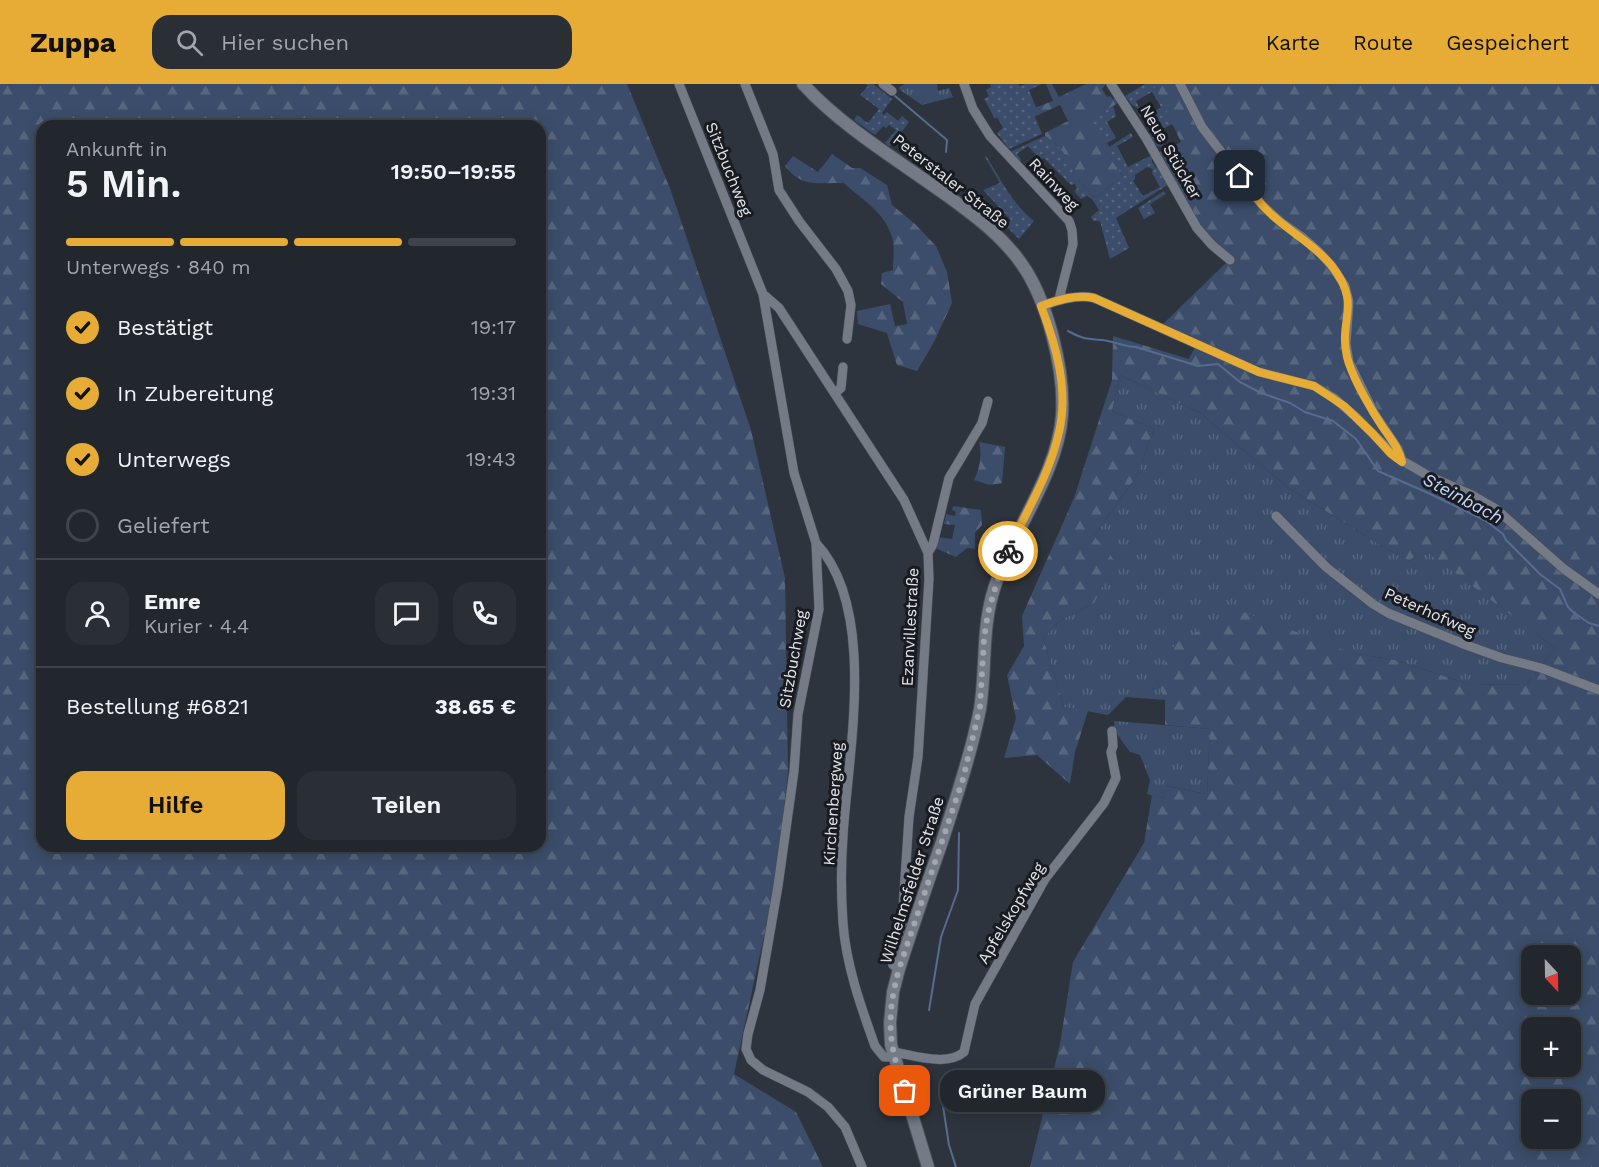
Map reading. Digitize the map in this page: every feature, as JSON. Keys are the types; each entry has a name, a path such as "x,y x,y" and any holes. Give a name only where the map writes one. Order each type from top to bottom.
{"main road":[{"name":"Peterstaler Straße","path":"803,84 834,114 962,207 1014,253 1025,269 1051,335 1059,370 1062,401 1061,422 1048,467 1007,555 992,597 984,639 980,707"},
{"name":"Wilhelmsfelder Straße","path":"928,1167 893,1055 890,1023 893,992 963,779 980,707"}],"street":[{"name":"Sitzbuchweg","path":"679,84 764,294 794,473 816,543 819,609 798,714 794,771 778,886 760,990 746,1049 751,1060 763,1070 808,1092 828,1107 845,1127 862,1167"},
{"path":"746,84 773,154 778,187 799,221 836,269 848,291 851,305 847,339"},
{"path":"883,84 892,91"},
{"name":"Rainweg","path":"964,84 973,109 990,136 1069,221 1073,244 1059,299"},
{"name":"Neue Stücker","path":"1111,84 1129,110 1197,228 1230,260"},
{"path":"1180,84 1196,118 1262,205 1282,224 1318,251 1332,266 1345,286 1349,302 1346,344 1349,362 1374,413 1398,448 1402,462"},
{"name":"Ezanvillestraße","path":"764,294 779,308 904,500 928,554 929,579 918,756 909,817 902,924 891,959 893,965 899,969"},
{"path":"1041,306 1059,299 1094,298 1259,372 1314,386 1350,411 1391,454 1402,462 1496,509 1569,573 1599,594"},
{"path":"835,393 841,386 843,367"},
{"path":"928,554 933,544 950,478 982,423 988,402"},
{"name":"Peterhofweg","path":"1276,516 1326,567 1388,613 1466,645 1502,658 1541,668 1599,690"},
{"name":"Kirchenbergweg","path":"816,543 829,560 842,591 849,616 853,645 854,720 843,837 843,921 847,956 875,1046 884,1057 893,1055"},
{"name":"Apfelskopfweg","path":"893,1055 935,1059 952,1058 962,1054 975,1004 1046,879 1104,803 1116,778 1111,752 1113,730"}],"green space":[{"path":"0,84 627,84 671,191 751,430 785,578 788,773 775,885 734,1074 796,1112 823,1167 0,1167"},
{"path":"866,84 873,84 892,99 882,113 884,115 887,112 898,121 902,116 909,122 892,145 885,143 896,130 889,125 886,128 883,126 875,135 854,120 857,115 868,123 879,109 860,95 868,86"},
{"path":"905,84 937,84 938,91 949,88 953,97 922,105 900,90 899,87"},
{"path":"990,84 1018,84 1020,86 1042,84 1029,90 1036,107 1032,110 1042,134 1009,149 997,133 1003,128 984,99 989,96 986,90 991,87"},
{"path":"1046,84 1052,84 1059,97 1086,84 1106,84 1102,89 1107,97 1116,98 1118,103 1089,121 1106,141 1123,176 1095,198 1074,175 1056,144 1045,136 1045,133 1068,121 1060,105 1034,117 1031,109 1053,101"},
{"path":"1145,84 1153,84 1173,124 1156,132 1165,147 1157,146 1149,134 1156,129 1150,117 1143,120 1136,110 1146,116 1161,107 1152,92 1136,101 1140,110 1125,96"},
{"path":"1153,84 1599,84 1599,1167 1030,1167 1060,1044 1073,962 1144,843 1152,795 1163,798 1166,786 1207,794 1210,729 1165,725 1165,700 1156,680 1176,642 1241,611 1352,653 1395,660 1468,684 1526,685 1555,648 1423,549 1409,561 1384,547 1287,487 1200,413 1120,375 1112,411 1154,429 1138,474 1094,536 1115,561 1094,603 1062,619 1043,638 1064,707 1088,711 1075,752 1070,784 1037,755 1004,758 1016,718 1007,675 1024,646 1022,616 1074,498 1112,380 1113,336 1189,359 1197,343 1162,325 1232,257 1198,226 1160,152 1181,142"},
{"path":"1113,106 1116,116 1107,122 1116,138 1107,143 1088,121"},
{"path":"1131,133 1133,137 1117,146 1128,167 1152,155 1152,162 1156,168 1160,168 1169,184 1116,218 1129,248 1110,259 1100,221 1093,221 1091,217 1099,210 1092,199 1087,196 1081,199 1074,191 1077,189 1075,184 1071,185 1044,158 1032,166 1030,164 1038,157 1028,146 1017,154 1021,160 1019,162 1010,152 1045,136 1064,153 1071,164 1074,175 1095,198 1123,176 1108,156 1109,147","holes":["1147,167 1153,169 1152,173 1160,187 1143,196 1133,181 1135,175"]},
{"path":"832,154 852,168 860,168 887,185 892,205 936,246 947,272 952,303 934,342 917,371 897,365 887,333 858,324 857,311 890,304 895,326 907,324 903,302 881,284 882,273 893,270 894,249 889,228 884,220 844,183 805,181 785,166 793,156 818,172"},
{"path":"986,156 1013,199 1034,221 1019,239 1006,226 1011,220 983,190 1000,183"},
{"path":"1164,191 1166,194 1150,204 1155,213 1144,219 1138,208"},
{"path":"1120,375 1200,413 1287,487 1384,547 1409,561 1423,548 1555,648 1526,685 1468,684 1395,660 1352,653 1156,680 1165,700 1126,697 1108,715 1064,707 1043,638 1062,619 1094,603 1094,536 1138,474 1154,429 1112,411"},
{"path":"979,442 1005,447 1002,483 990,485 974,480 980,462"},
{"path":"953,506 981,510 982,525 975,533 975,549 967,548 956,557 935,548 937,537 952,539 955,525 944,524 946,514 955,516"},
{"path":"1114,721 1210,729 1207,794 1167,786 1163,798 1147,794 1150,780 1140,755 1130,752 1114,730"}],"waterway":[{"name":"Steinbach","path":"895,96 947,140 946,152"},
{"name":"Steinbach","path":"1068,331 1077,336 1136,347 1198,366 1218,364 1240,382 1261,393 1333,421 1356,439 1378,471 1486,521 1503,534 1506,540 1541,575 1560,589 1568,607 1573,612 1589,623 1599,626"},
{"path":"929,1010 941,937 958,890 959,833"},
{"path":"941,1093 949,1145 956,1167"}],"way so far":[{"path":"905,1091 891,1045 890,1023 893,992 963,779 980,707 988,613 1008,551"}],"place":[{"name":"Grüner Baum","path":"905,1091"}],"route":[{"path":"1008,551 1045,474 1057,442 1062,416 1061,384 1055,350 1041,306 1059,299 1094,298 1192,344 1259,372 1314,386 1344,406 1391,454 1402,462 1398,448 1374,413 1349,362 1346,344 1349,302 1345,286 1332,266 1318,251 1271,214 1240,176"}]}
